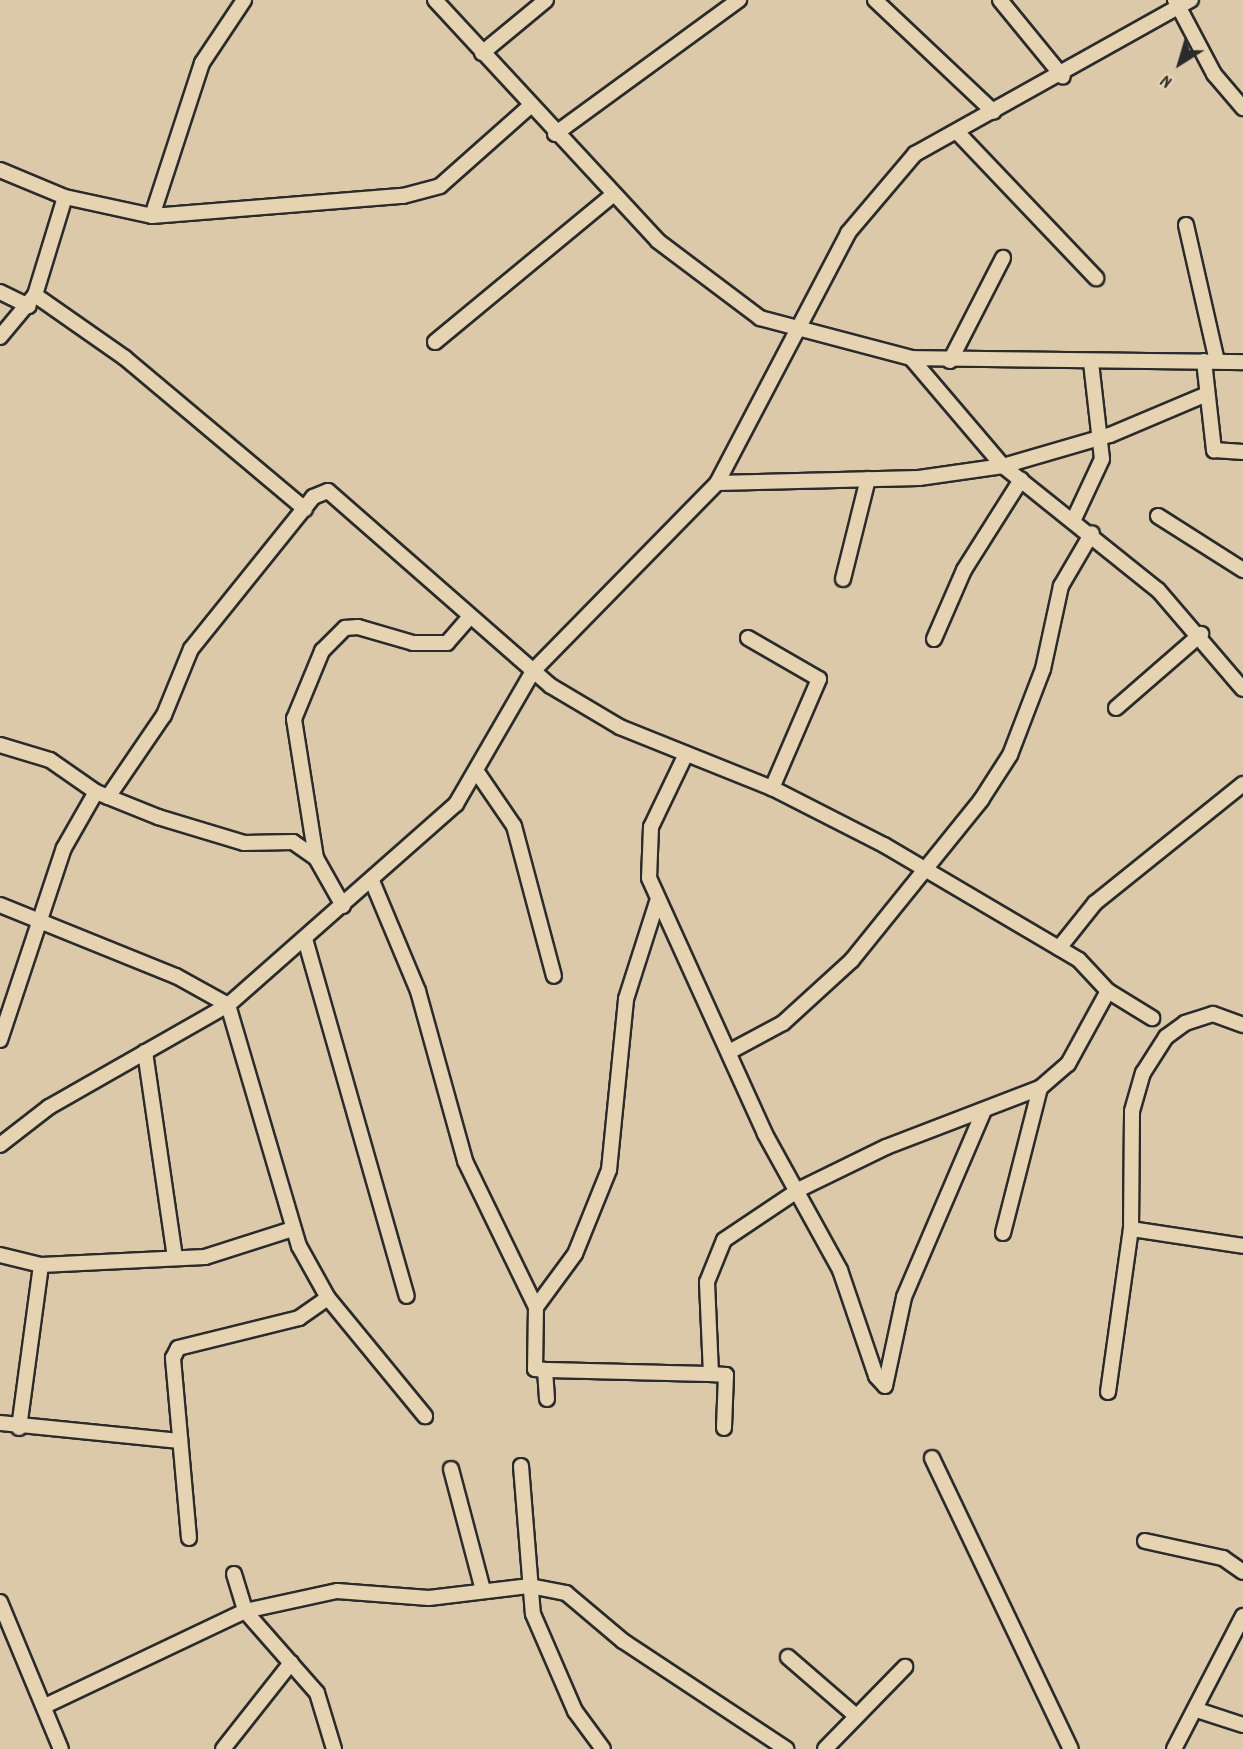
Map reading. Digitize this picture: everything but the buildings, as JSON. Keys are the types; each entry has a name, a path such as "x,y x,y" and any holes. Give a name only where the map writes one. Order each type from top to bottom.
{"street":[{"path":"152,216 202,63 244,0"},
{"path":"435,0 529,107 658,241 725,295 792,331 911,358 1091,363 1243,362"},
{"path":"482,53 546,0"},
{"path":"555,134 739,0"},
{"path":"875,0 994,112"},
{"path":"1000,0 1063,77"},
{"path":"0,1145 49,1107 228,1005 372,881 456,804 534,671 717,483 792,331 881,187 915,154 1063,77 1182,2 1214,74 1243,108"},
{"path":"0,170 65,197 152,216 403,196 440,186 529,107"},
{"path":"957,132 1096,278"},
{"path":"435,342 614,194"},
{"path":"0,337 32,300 65,197"},
{"path":"1186,225 1210,361 1207,394 1214,450 1243,452"},
{"path":"950,360 1003,258"},
{"path":"0,292 32,300 125,358 305,509"},
{"path":"911,358 1003,466 1092,533 1202,634 1243,689"},
{"path":"1074,519 1100,470 1101,438 1091,363"},
{"path":"717,483 868,480 1003,466 1101,438 1207,394"},
{"path":"843,579 868,480"},
{"path":"933,639 964,570 1021,480"},
{"path":"0,1040 64,848 164,715 191,649 313,497 328,491 341,496 468,619 534,671 620,727 772,788 928,871 1059,948 1098,975 1108,991 1152,1018"},
{"path":"1158,516 1243,570"},
{"path":"729,1052 802,1008 928,871 1010,755 1043,669 1061,586 1092,533"},
{"path":"343,906 316,858 294,719 322,651 345,628 358,627 413,643 447,643 468,619"},
{"path":"1116,708 1202,634"},
{"path":"748,638 819,679 772,788"},
{"path":"0,745 50,760 102,794 244,843 293,842 316,858"},
{"path":"686,754 651,827 646,858 657,902 765,1134 800,1189 841,1270 876,1376 885,1386 904,1297 984,1110"},
{"path":"477,772 514,827 554,976"},
{"path":"1059,948 1095,903 1243,784"},
{"path":"372,881 418,991 465,1161 536,1307 535,1369 726,1375 724,1428"},
{"path":"536,1307 575,1254 609,1170 626,999 657,902"},
{"path":"0,905 38,923 176,976 228,1005 293,1228 328,1298 425,1416"},
{"path":"305,939 407,1296"},
{"path":"711,1374 711,1260 738,1227 800,1189 886,1147 1040,1088 1068,1064 1108,991"},
{"path":"1108,1392 1131,1229 1132,1111 1143,1073 1166,1037 1185,1023 1213,1014 1243,1025"},
{"path":"145,1052 175,1258"},
{"path":"1003,1233 1040,1088"},
{"path":"0,1255 41,1265 175,1258 241,1250 293,1228"},
{"path":"1131,1229 1243,1246"},
{"path":"19,1428 41,1265"},
{"path":"189,1538 173,1358 178,1348 299,1318 328,1298"},
{"path":"545,1370 547,1399"},
{"path":"0,1423 19,1428 180,1441"},
{"path":"932,1458 1072,1749"},
{"path":"521,1466 533,1614 551,1663 603,1749"},
{"path":"451,1469 483,1590"},
{"path":"1145,1541 1223,1558 1243,1572"},
{"path":"234,1574 245,1611 317,1693 334,1749"},
{"path":"47,1705 245,1611 337,1591 429,1598 530,1586 566,1593 623,1641 786,1749"},
{"path":"0,1602 47,1705 61,1749"},
{"path":"1174,1749 1197,1710 1243,1616"},
{"path":"788,1657 856,1716"},
{"path":"223,1749 290,1663"},
{"path":"825,1749 905,1667"},
{"path":"1197,1710 1243,1725"}]}
